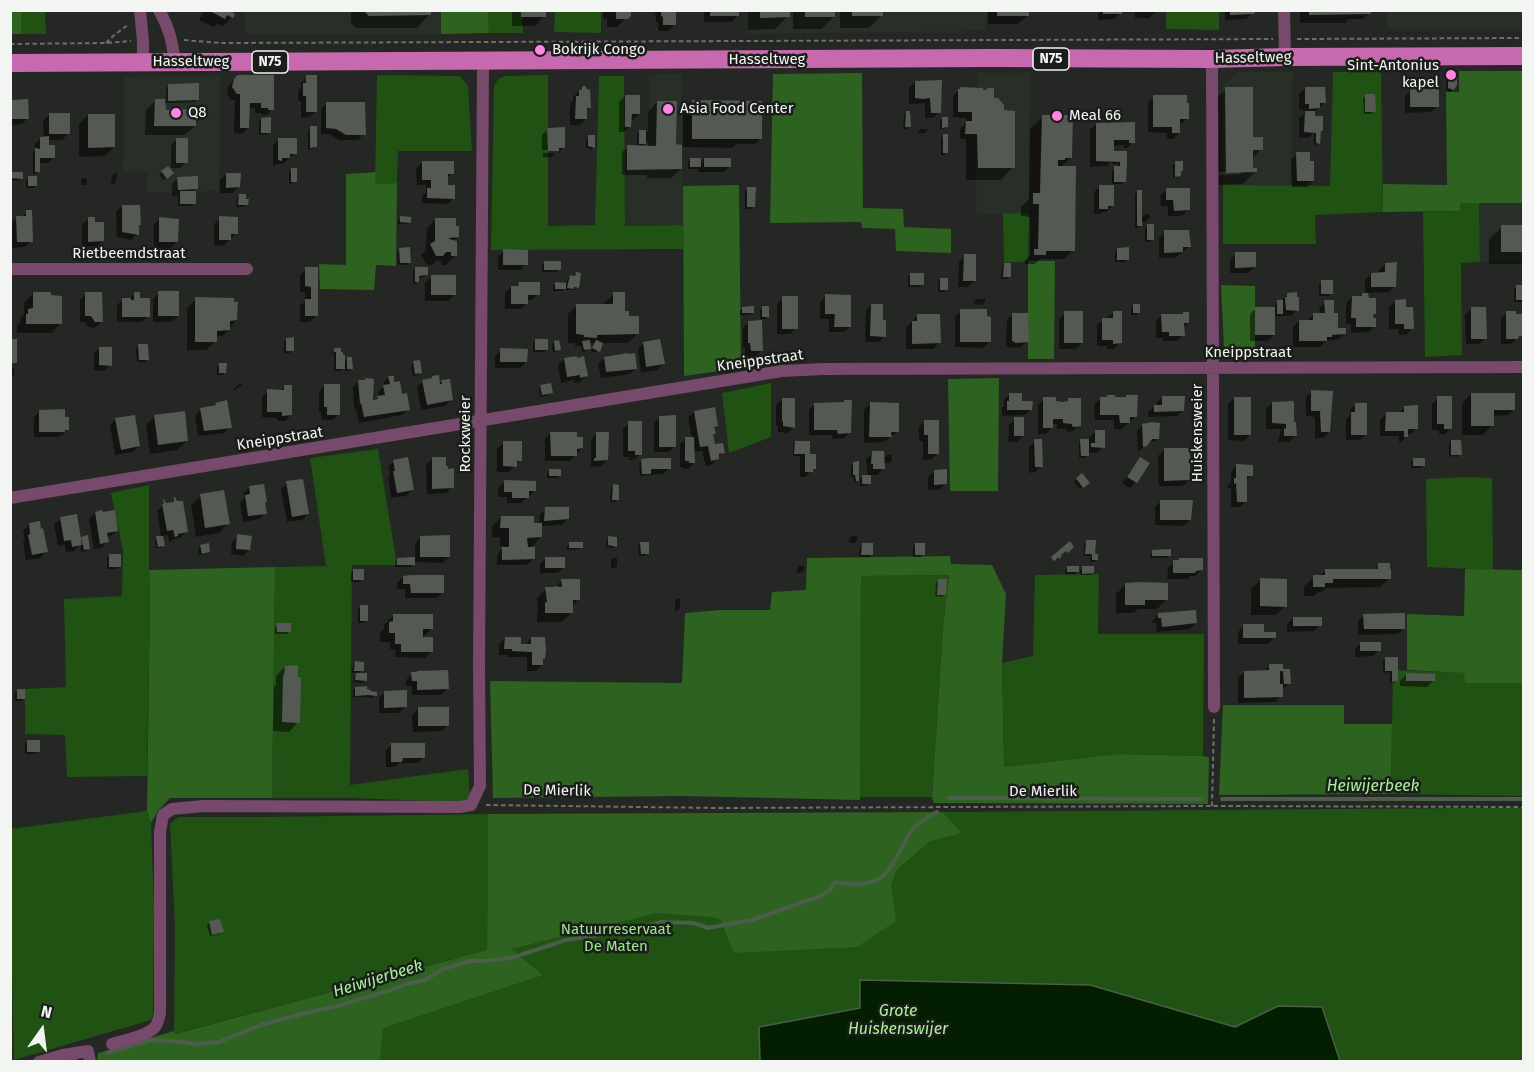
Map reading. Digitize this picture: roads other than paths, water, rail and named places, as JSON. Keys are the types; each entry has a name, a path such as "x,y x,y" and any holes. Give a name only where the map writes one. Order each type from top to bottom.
{"main road":[{"name":"Hasseltweg","path":"10,63 1524,56"}],"street":[{"path":"159,10 172,40 175,63"},
{"path":"1284,10 1285,57"},
{"path":"138,15 143,41 143,62"},
{"name":"Huiskensweier","path":"1212,59 1214,707"},
{"name":"Rockxweier","path":"112,1044 152,1030 156,1026 160,1013 160,832 163,815 172,809 203,806 459,807 471,805 480,786 483,62"},
{"name":"Rietbeemdstraat","path":"10,269 247,269"},
{"name":"Kneippstraat","path":"10,498 782,371 1524,367"},
{"path":"39,1062 63,1054 88,1052 90,1062"}],"water":[{"name":"Grote Huiskenswijer","path":"860,980 1090,985 1235,1027 1278,1006 1322,1007 1340,1061 760,1061 759,1027 860,1008"}],"waterway":[{"name":"Heiwijerbeek","path":"949,798 1202,799"},
{"name":"Heiwijerbeek","path":"1222,799 1524,799"},
{"name":"Heiwijerbeek","path":"107,1053 152,1040 195,1044 219,1042 261,1025 425,980 443,969 470,961 511,958 566,940 662,922 694,923 708,928 752,920 818,897 830,890 835,882 861,884 879,879 892,865 914,828 937,812"}],"place":[{"name":"Bokrijk Congo","path":"540,50"},
{"name":"Sint-Antonius kapel","path":"1451,75"},
{"name":"Asia Food Center","path":"668,109"},
{"name":"Q8","path":"176,113"},
{"name":"Meal 66","path":"1057,116"}],"park label":[{"name":"Natuurreservaat De Maten","path":"616,938"}]}
